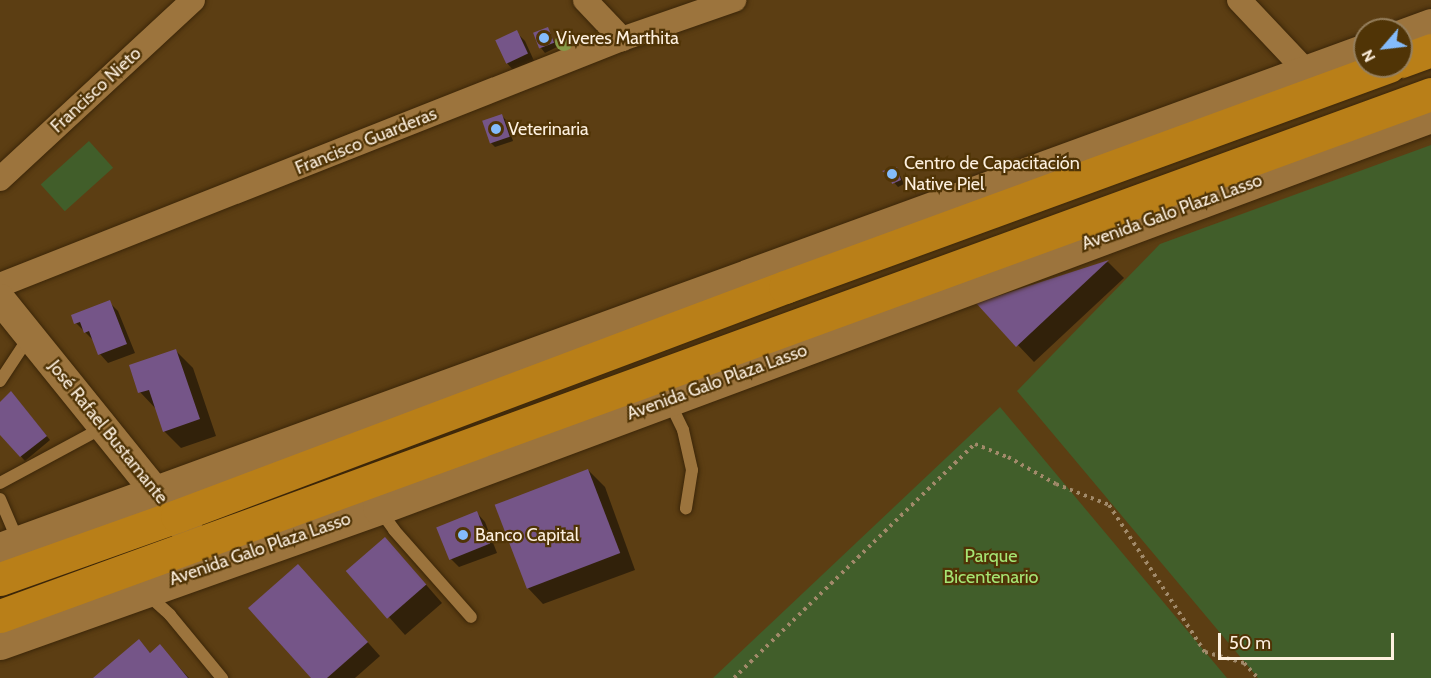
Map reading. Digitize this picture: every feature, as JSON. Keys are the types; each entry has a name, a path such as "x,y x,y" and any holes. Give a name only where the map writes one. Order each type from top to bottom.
{"main road":[{"path":"1413,32 1431,25"},
{"path":"1413,57 1431,50"},
{"path":"0,579 167,504 1353,54"},
{"path":"9,546 167,504 785,286 1356,78"},
{"name":"Avenida Galo Plaza Lasso","path":"0,643 142,590 207,555 1431,94"},
{"name":"Avenida Galo Plaza Lasso","path":"0,616 207,555 379,508 1431,116"}],"street":[{"name":"Francisco Nieto","path":"0,179 193,0"},
{"path":"585,0 622,39"},
{"name":"Francisco Guarderas","path":"0,285 622,39 734,0"},
{"path":"1239,0 1306,72"},
{"name":"José Rafael Bustamante","path":"0,299 207,555"}],"lane":[{"path":"0,381 29,337"},
{"path":"669,400 683,430 692,470 686,509"},
{"path":"0,483 104,427"},
{"path":"0,500 9,546"},
{"path":"379,508 394,530 471,617"},
{"path":"142,590 170,615 222,678"}],"path":[{"path":"734,678 975,444 1008,457 1056,484 1108,505 1205,652 1244,663 1258,678"}],"green space":[{"path":"89,141 113,168 65,211 41,184"},
{"path":"1431,145 1431,678 1258,678 1017,391 1160,244"},
{"name":"Parque Bicentenario","path":"1000,407 1227,678 713,678"}],"building":[{"name":"Viveres Marthita","path":"548,27 554,43 539,49 533,33"},
{"path":"517,30 528,54 506,64 495,40"},
{"name":"Veterinaria","path":"502,114 510,137 490,144 482,121"},
{"name":"Centro de Capacitación Native Piel","path":"897,167 901,180 892,184 890,176 882,171"},
{"path":"1109,260 1016,347 976,303"},
{"path":"110,300 127,344 98,355 89,331 84,333 80,322 74,324 71,315"},
{"path":"176,349 200,419 163,432 149,390 138,393 129,365"},
{"path":"11,391 47,436 20,457 0,435 0,402"},
{"path":"588,469 620,553 527,589 495,505"},
{"name":"Banco Capital","path":"477,511 490,543 449,560 436,527"},
{"path":"385,537 426,585 387,619 346,571"},
{"path":"298,564 368,642 327,678 311,678 248,608"},
{"path":"139,639 150,653 160,644 188,678 93,678"}],"place":[{"name":"Viveres Marthita","path":"544,38"},
{"name":"Veterinaria","path":"496,129"},
{"name":"Centro de Capacitación Native Piel","path":"892,174"},
{"name":"Banco Capital","path":"463,535"}]}
